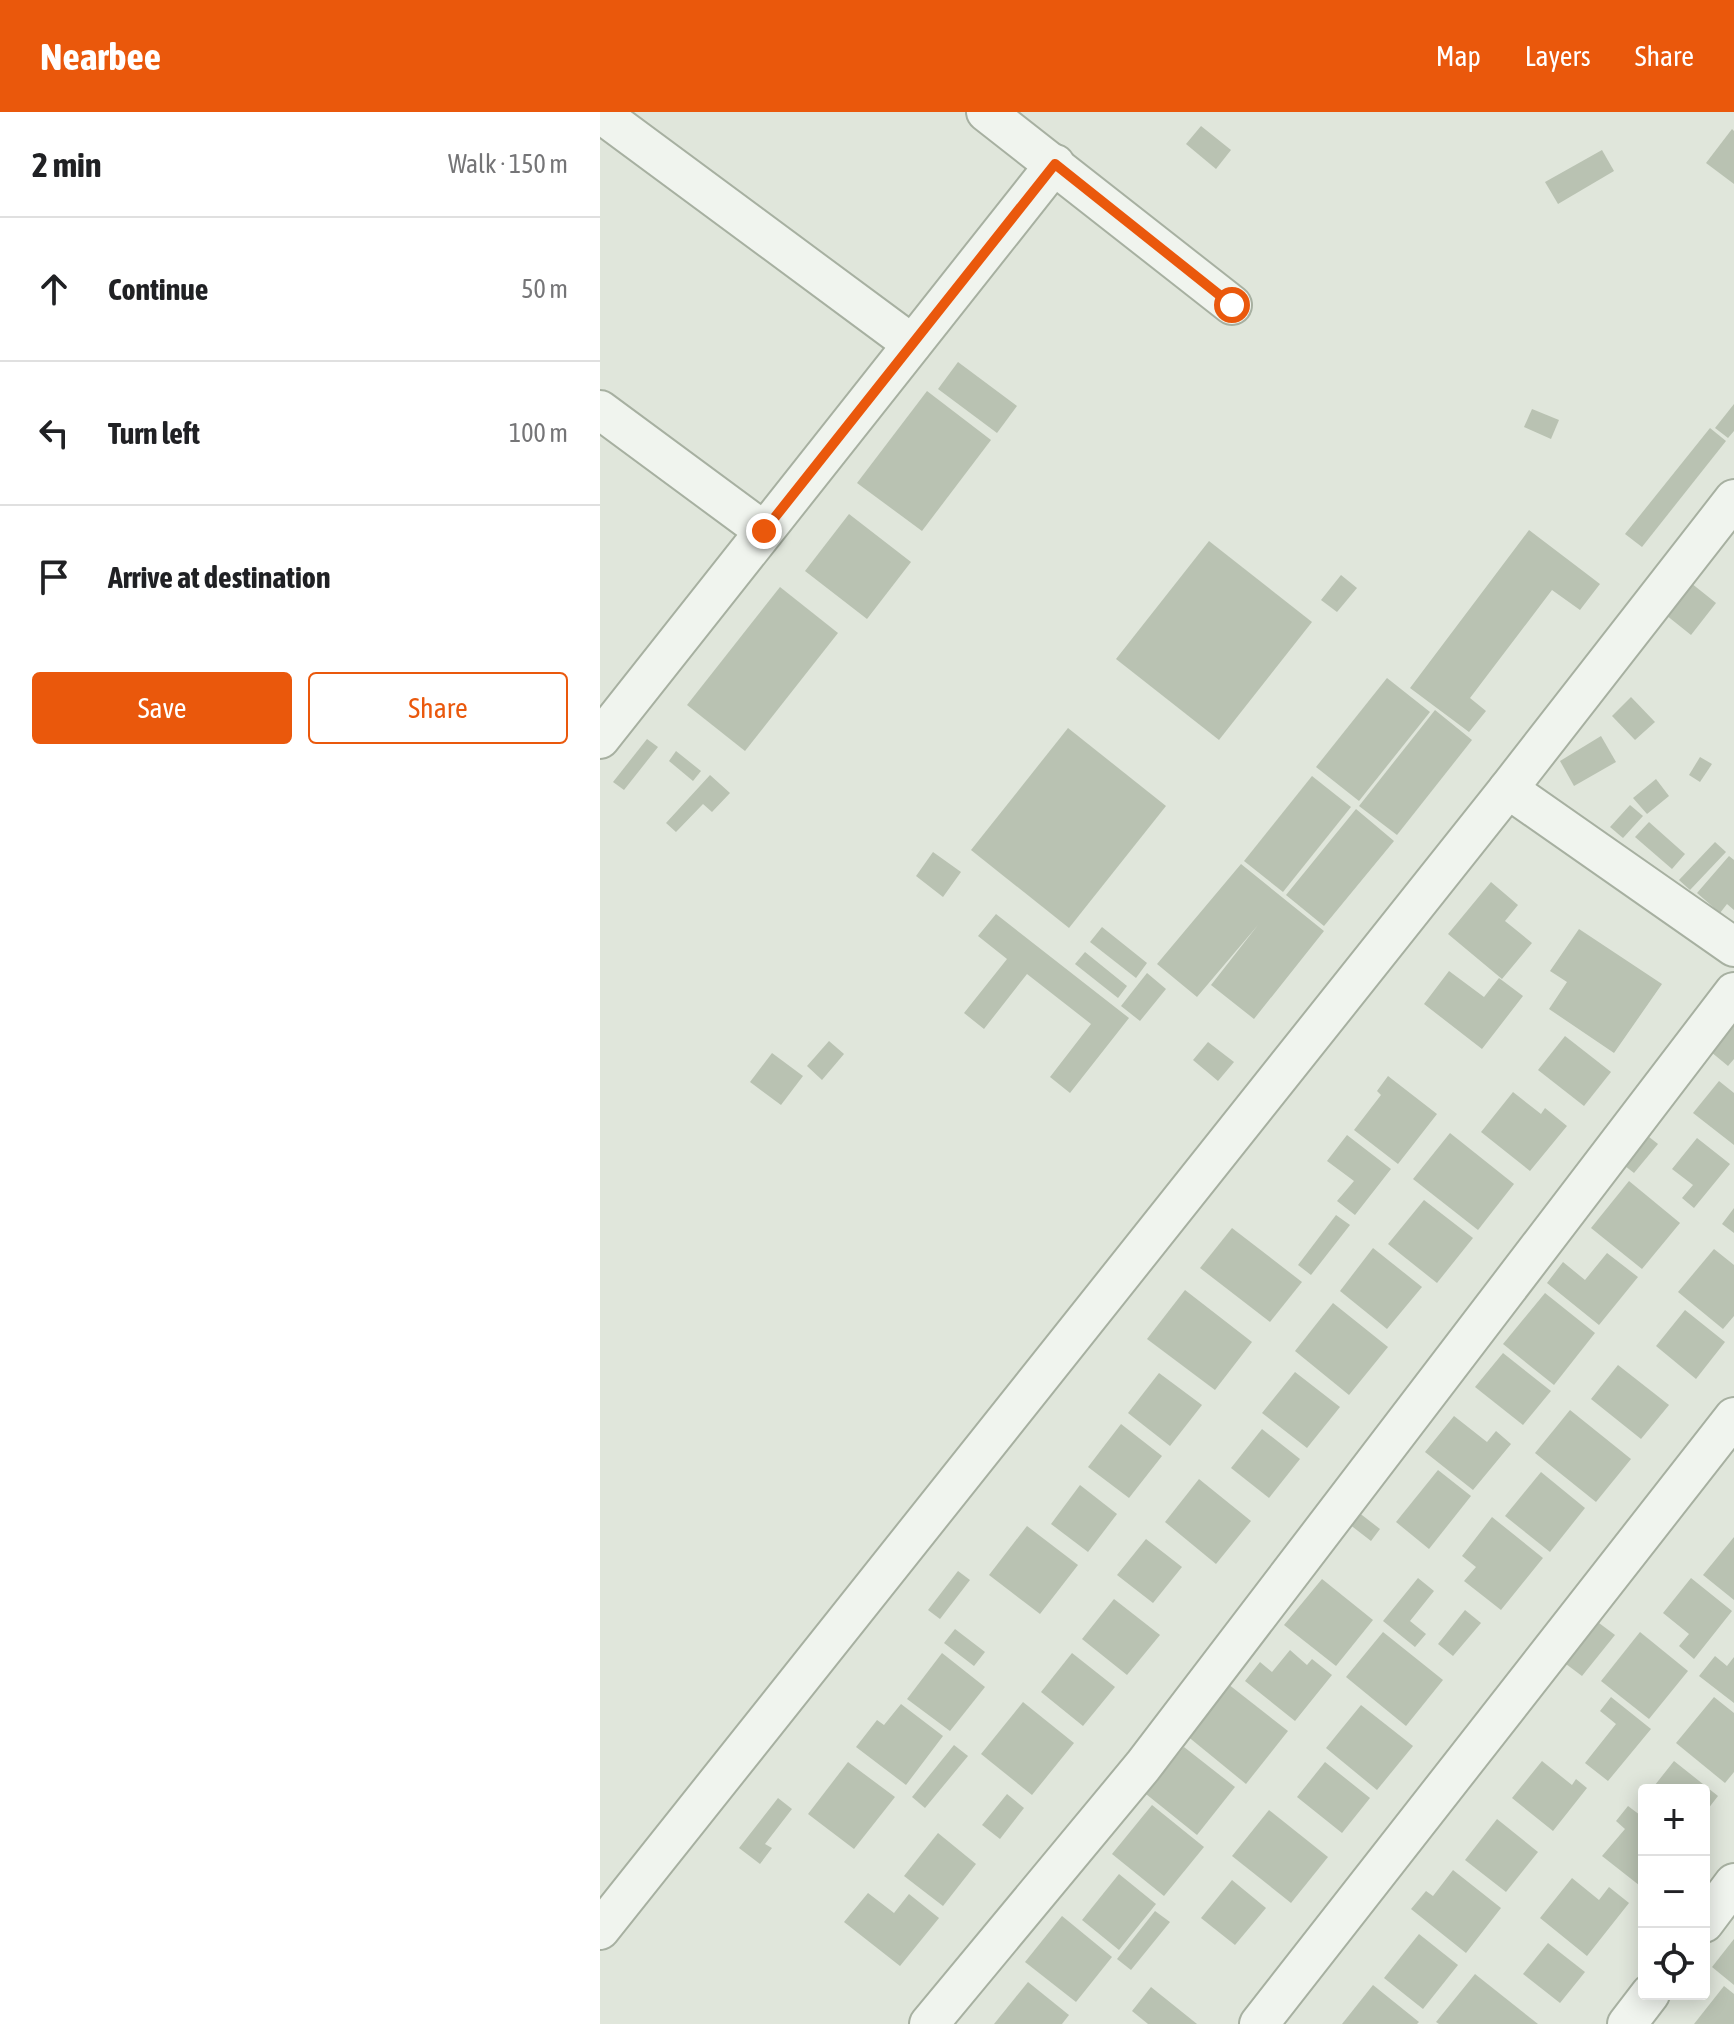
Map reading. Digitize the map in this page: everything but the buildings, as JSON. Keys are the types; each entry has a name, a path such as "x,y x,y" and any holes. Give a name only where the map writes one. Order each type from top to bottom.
{"street":[{"path":"986,112 1232,305"},
{"path":"600,113 912,344"},
{"path":"600,739 1055,164"},
{"path":"600,410 764,531"},
{"path":"600,1930 1508,789 1734,499"},
{"path":"1508,789 1734,947"},
{"path":"929,2024 1143,1766 1734,992"},
{"path":"1259,2024 1734,1417"},
{"path":"1710,1915 1734,1883"},
{"path":"1627,2024 1645,2000"}],"route":[{"path":"764,531 1055,164 1232,305"}]}
